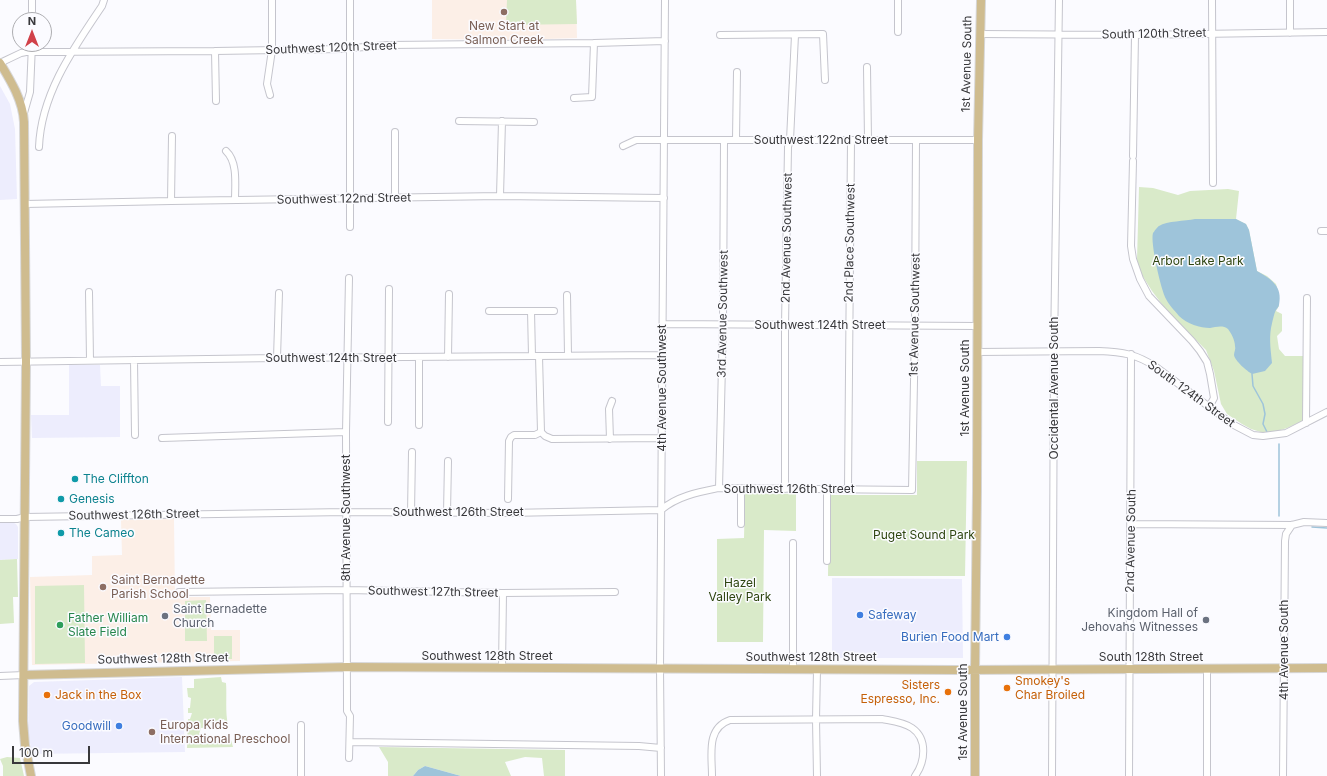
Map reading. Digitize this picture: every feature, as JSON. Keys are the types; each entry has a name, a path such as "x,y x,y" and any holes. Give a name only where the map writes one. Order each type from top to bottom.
{"main road":[{"name":"1st Avenue South","path":"975,776 978,140 981,0"},
{"path":"0,63 14,87 24,112 26,362 24,736 31,776"},
{"name":"Southwest 128th Street","path":"24,675 347,667 975,670"},
{"name":"South 128th Street","path":"975,670 1327,668"}],"street":[{"path":"32,0 32,12"},
{"path":"38,147 42,122 61,72 72,52 102,6 104,0"},
{"path":"270,95 267,84 272,50 272,0"},
{"path":"350,0 350,227"},
{"name":"4th Avenue Southwest","path":"661,776 660,668 665,0"},
{"path":"898,0 898,32"},
{"name":"Occidental Avenue South","path":"1052,776 1054,351 1059,0"},
{"path":"1212,0 1213,183"},
{"path":"1290,0 1290,33"},
{"name":"South 120th Street","path":"980,34 1327,32"},
{"path":"720,35 823,34 825,80"},
{"path":"1136,34 1131,246 1132,259 1149,296 1192,341 1207,362 1214,398 1209,407"},
{"name":"2nd Avenue Southwest","path":"785,489 785,325 788,147 790,140 795,35"},
{"name":"Southwest 120th Street","path":"52,52 215,51 350,48 388,45 665,41"},
{"path":"574,98 592,97 594,43"},
{"path":"215,51 216,101"},
{"name":"Southwest 120th Street","path":"0,63 26,52"},
{"path":"24,112 30,92 32,52"},
{"path":"867,67 868,140"},
{"path":"736,139 737,72"},
{"path":"458,121 534,122"},
{"path":"500,196 502,121"},
{"path":"395,132 395,198"},
{"path":"171,200 172,136"},
{"name":"Southwest 122nd Street","path":"623,146 636,140 978,140"},
{"name":"3rd Avenue Southwest","path":"719,488 723,324 724,140"},
{"name":"2nd Place Southwest","path":"848,489 852,140"},
{"name":"1st Avenue Southwest","path":"912,490 916,140"},
{"path":"226,151 230,154 233,163 235,200"},
{"name":"Southwest 122nd Street","path":"25,204 171,200 500,196 664,198"},
{"name":"8th Avenue Southwest","path":"349,278 346,432 346,590 347,712 350,716 350,758"},
{"path":"388,422 389,289"},
{"path":"89,292 90,360"},
{"path":"277,358 279,292"},
{"path":"448,357 449,294"},
{"path":"568,296 568,355"},
{"path":"1306,423 1307,298"},
{"path":"488,311 554,311"},
{"path":"531,311 532,356"},
{"name":"Southwest 124th Street","path":"663,324 978,326"},
{"name":"South 124th Street","path":"977,352 1054,351 1113,352 1131,354 1156,367 1232,424 1253,434 1263,436 1274,436 1286,433 1327,412"},
{"name":"2nd Avenue South","path":"1129,776 1131,354"},
{"name":"Southwest 124th Street","path":"0,362 662,355"},
{"path":"539,356 541,432 545,436 552,438 610,439 662,438"},
{"path":"418,425 419,357"},
{"path":"134,360 135,435"},
{"path":"610,439 609,410 612,401"},
{"path":"162,438 346,432"},
{"name":"Southwest 126th Street","path":"508,499 509,441 514,435 534,435 541,432"},
{"path":"411,513 412,452"},
{"path":"447,513 448,461"},
{"name":"Southwest 126th Street","path":"0,519 17,519 25,517 346,512 447,513 661,510 678,499 699,492 719,488 912,490"},
{"path":"741,489 742,524"},
{"path":"827,489 827,561"},
{"path":"1131,524 1292,525 1304,522 1327,523"},
{"name":"4th Avenue South","path":"1283,776 1285,541 1286,534 1292,525"},
{"path":"793,543 794,669"},
{"name":"Southwest 127th Street","path":"179,592 346,590 503,593 615,592"},
{"path":"502,668 503,593"},
{"path":"1207,669 1207,776"},
{"path":"817,670 817,776"},
{"name":"Southwest 128th Street","path":"0,676 24,675"},
{"path":"712,776 712,738 717,727 724,721 736,719 882,719 894,721 912,728 922,741 924,753 923,762 920,770 915,776"},
{"path":"300,725 302,776"},
{"path":"350,742 631,746 661,748"}],"shaded area":[{"name":"New Start at Salmon Creek","path":"432,0 576,0 577,38 514,40 432,39"},
{"path":"0,86 10,104 15,129 17,199 0,200"},
{"path":"69,365 100,365 101,386 120,386 120,437 32,438 31,415 69,415"},
{"name":"Saint Bernadette Parish School","path":"174,519 175,597 210,597 211,630 240,630 240,661 32,665 30,577 92,575 92,556 122,555 121,520"},
{"path":"12,522 18,527 18,559 0,560 0,523"},
{"path":"832,578 962,579 963,658 832,658"},
{"path":"182,677 185,752 32,754 28,732 29,686 34,682"}],"green space":[{"path":"507,0 576,0 577,24 506,25"},
{"name":"Arbor Lake Park","path":"1139,187 1153,188 1178,195 1190,191 1228,189 1239,191 1236,219 1246,224 1249,230 1257,271 1267,276 1276,284 1279,295 1279,306 1276,311 1282,314 1282,331 1277,336 1279,349 1285,356 1304,356 1304,420 1287,428 1264,433 1251,429 1227,414 1221,404 1214,371 1206,350 1167,311 1140,272 1137,260"},
{"name":"Puget Sound Park","path":"917,461 967,461 965,576 828,576 829,495 917,495"},
{"name":"Hazel Valley Park","path":"745,493 796,494 796,531 764,530 763,642 717,642 717,539 744,538"},
{"path":"17,559 18,597 13,597 14,623 0,624 0,560"},
{"name":"Father William Slate Field","path":"84,585 85,663 35,664 35,586"},
{"path":"206,600 207,641 185,641 185,601"},
{"path":"214,636 232,636 232,659 214,659"},
{"path":"221,677 222,682 226,683 228,724 226,725 224,719 217,721 217,728 215,729 210,721 207,726 201,728 199,734 207,735 203,738 197,737 197,739 207,744 208,741 212,740 219,743 231,740 233,747 187,748 188,719 190,719 192,713 188,713 191,698 188,697 187,688 194,688 194,679"},
{"path":"379,747 565,750 565,776 544,776 542,758 525,757 505,762 511,776 461,776 425,766 418,770 413,776 388,776 388,762"},
{"path":"7,757 20,758 24,776 3,776 3,766 0,759"}],"water":[{"path":"1195,219 1236,219 1246,224 1249,230 1257,271 1271,280 1277,288 1280,298 1279,305 1276,310 1270,332 1272,363 1265,371 1252,374 1239,363 1234,355 1234,341 1228,329 1222,327 1210,328 1194,325 1182,319 1170,306 1166,299 1156,266 1152,238 1153,233 1162,224"},
{"path":"425,766 461,776 413,776 418,770"}],"waterway":[{"path":"1252,374 1253,386 1263,404 1265,414 1263,424 1267,432"},
{"path":"1279,444 1279,516"},
{"path":"1312,527 1327,528"}],"place":[{"name":"New Start at Salmon Creek","path":"504,12"},
{"name":"The Cliffton","path":"75,479"},
{"name":"Genesis","path":"61,499"},
{"name":"The Cameo","path":"61,533"},
{"name":"Saint Bernadette Parish School","path":"103,587"},
{"name":"Safeway","path":"860,615"},
{"name":"Saint Bernadette Church","path":"165,616"},
{"name":"Kingdom Hall of Jehovahs Witnesses","path":"1206,620"},
{"name":"Father William Slate Field","path":"60,625"},
{"name":"Burien Food Mart","path":"1007,637"},
{"name":"Smokey's Char Broiled","path":"1007,688"},
{"name":"Sisters Espresso, Inc.","path":"948,692"},
{"name":"Jack in the Box","path":"47,695"},
{"name":"Goodwill","path":"119,726"},
{"name":"Europa Kids International Preschool","path":"152,732"}]}
